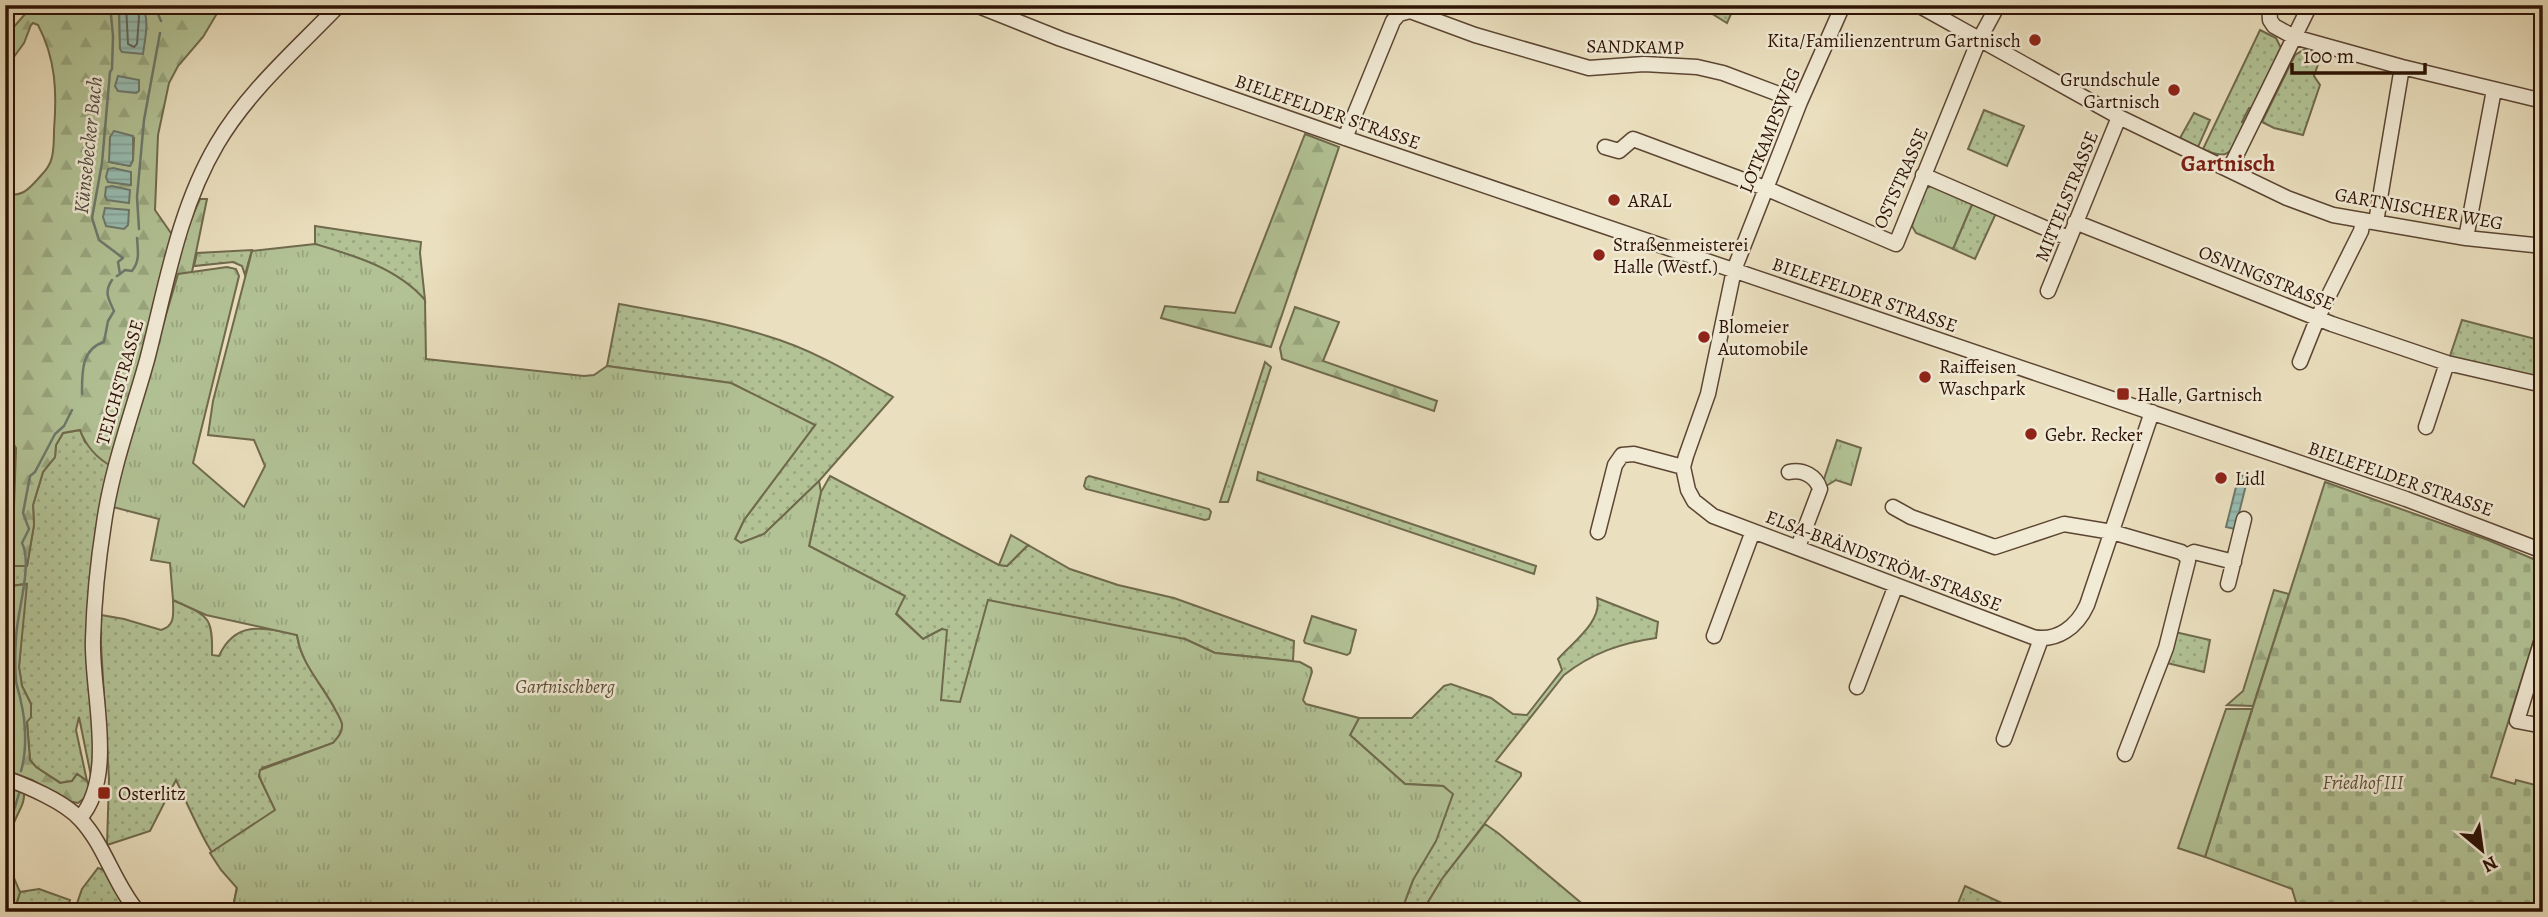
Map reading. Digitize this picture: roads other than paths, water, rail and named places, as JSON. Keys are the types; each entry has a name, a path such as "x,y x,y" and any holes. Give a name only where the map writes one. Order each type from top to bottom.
{"street":[{"name":"TEICHSTRASSE","path":"80,818 89,809 98,782 100,754 92,642 104,522 119,450 182,227 202,173 218,142 255,92 339,5"},
{"name":"BIELEFELDER STRASSE","path":"976,5 1061,39 1345,138 2406,499 2543,551"},
{"name":"LOTKAMPSWEG","path":"1734,270 1800,102 1843,5"},
{"name":"GARTNISCHER WEG","path":"1918,5 2119,117 2287,198 2333,215 2466,238 2543,246"},
{"name":"OSTSTRASSE","path":"1765,188 1896,244 1979,40 1998,5"},
{"path":"2269,5 2268,13 2274,26 2294,37 2543,102"},
{"path":"2229,170 2310,5"},
{"name":"SANDKAMP","path":"1345,138 1393,21 1399,14 1410,11 1430,11 1475,35 1589,68 1644,64 1697,67 1723,73 1800,102"},
{"path":"2300,362 2318,317 2361,231 2369,221 2402,67"},
{"path":"2466,238 2494,90"},
{"name":"MITTELSTRASSE","path":"2048,290 2119,117"},
{"path":"1605,147 1619,151 1633,139 1765,188"},
{"path":"1923,175 2068,238"},
{"name":"OSNINGSTRASSE","path":"2075,222 2318,317 2447,363 2543,385"},
{"path":"1598,532 1615,465 1622,455 1634,454 1684,467 1707,394 1734,270"},
{"path":"2426,427 2447,363"},
{"path":"2004,739 2041,639 2068,630 2082,615 2152,412"},
{"name":"ELSA-BRÄNDSTRÖM-STRASSE","path":"1684,467 1688,490 1694,501 1713,516 2041,639"},
{"path":"1789,472 1796,470 1812,476 1821,489 1798,547"},
{"path":"1893,507 1911,517 1995,547 2064,524 2112,532 2181,552 2186,556 2188,561 2166,648 2125,754"},
{"path":"2228,584 2244,519"},
{"path":"1714,636 1753,531"},
{"path":"2186,556 2194,552 2234,562"},
{"path":"1857,687 1896,585"},
{"path":"2543,636 2517,721 2543,726"},
{"path":"5,778 36,790 80,818 138,912"}],"water":[{"path":"119,5 142,5 146,23 143,54 122,52 120,49"},
{"path":"118,76 139,80 139,91 118,91 115,86"},
{"path":"114,131 133,136 133,160 130,166 109,162 110,137"},
{"path":"108,169 131,172 131,185 108,182"},
{"path":"106,187 130,190 129,203 107,200"},
{"path":"105,208 129,210 128,225 124,229 106,226 103,217"},
{"path":"2239,475 2248,477 2235,529 2226,527"}],"waterway":[{"name":"Künsebecker Bach","path":"110,5 112,69 102,163 92,218 99,240 123,258 118,262 120,274 117,276"},
{"name":"Künsebecker Bach","path":"154,5 161,21"},
{"name":"Künsebecker Bach","path":"139,229 137,197 144,120 160,33"},
{"name":"Künsebecker Bach","path":"120,274 125,270 132,271 135,267 138,256 137,238"},
{"name":"Künsebecker Bach","path":"82,394 84,363 91,350 104,342 108,321 114,311 108,295 112,280"},
{"name":"Künsebecker Bach","path":"21,771 25,728 15,660 26,563 22,543 29,529 23,513 30,476 72,410"},
{"name":"Künsebecker Bach","path":"12,817 20,790"},
{"name":"Künsebecker Bach","path":"5,864 10,882"}],"place":[{"name":"Kita/Familienzentrum Gartnisch","path":"2035,40"},
{"name":"Grundschule Gartnisch","path":"2174,90"},
{"name":"ARAL","path":"1614,200"},
{"name":"Straßenmeisterei Halle (Westf.)","path":"1599,255"},
{"name":"Blomeier Automobile","path":"1704,337"},
{"name":"Raiffeisen Waschpark","path":"1925,377"},
{"name":"Halle, Gartnisch","path":"2123,394"},
{"name":"Gebr. Recker","path":"2031,434"},
{"name":"Lidl","path":"2221,478"},
{"name":"Osterlitz","path":"104,793"}],"district":[{"name":"Gartnisch","path":"2228,163"}],"park label":[{"name":"Gartnischberg","path":"565,686"},
{"name":"Friedhof III","path":"2363,782"}]}
